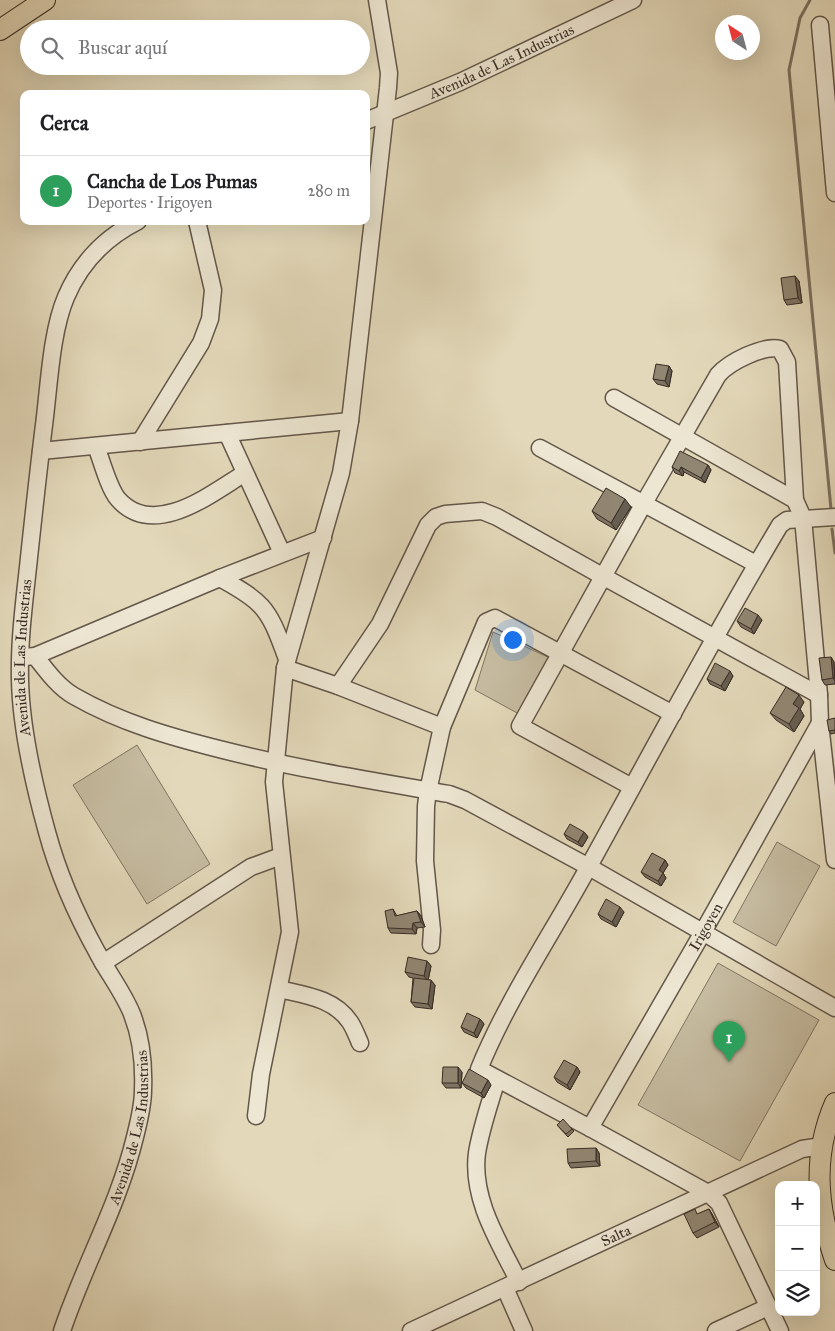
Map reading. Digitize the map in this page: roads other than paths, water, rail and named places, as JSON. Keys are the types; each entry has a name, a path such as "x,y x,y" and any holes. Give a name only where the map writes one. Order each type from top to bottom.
{"main road":[{"path":"0,30 45,0"},
{"path":"835,1103 822,1146 819,1171 822,1217 835,1260"}],"street":[{"path":"256,1116 261,1074 290,932 274,782 286,663 341,473 350,421 386,112 389,73 377,0"},
{"name":"Avenida de Las Industrias","path":"370,119 460,82 633,0"},
{"path":"820,25 831,100 835,193"},
{"name":"Avenida de Las Industrias","path":"62,1331 73,1296 122,1183 142,1110 144,1091 140,1045 132,1015 74,905 47,835 26,734 20,680 28,656 22,620 41,451 56,333 61,312 67,294 89,257 120,230 130,225"},
{"path":"140,442 201,343 210,319 213,290 198,225"},
{"path":"632,787 520,726 644,503 718,375 723,369 734,362 772,348 780,349 787,362 796,500 803,518 820,723 835,860"},
{"path":"614,398 796,500"},
{"path":"41,451 350,421"},
{"path":"227,433 282,553"},
{"path":"96,446 116,498 126,507 146,515 173,513 191,506 245,473"},
{"path":"540,448 756,564"},
{"path":"338,686 380,624 428,525 436,517 445,514 482,511 497,516 819,695"},
{"path":"780,1331 719,1203 708,1194 590,1128 479,1069 493,1035 589,867 756,564 780,526 787,520 835,517"},
{"path":"323,538 28,656 73,695 114,715 164,735 275,763 450,794 465,800 589,867 835,1008"},
{"path":"220,578 262,607 271,620 286,663 338,686 442,727"},
{"path":"431,945 432,930 425,861 428,791 442,727 486,622 495,618 673,714"},
{"name":"Irigoyen","path":"590,1128 820,723"},
{"path":"103,963 251,867 281,856"},
{"path":"279,988 323,1000 338,1009 350,1021 360,1043"},
{"path":"497,1079 477,1153 479,1190 512,1285 524,1331"},
{"name":"Salta","path":"411,1331 802,1149 822,1146"},
{"path":"716,1331 768,1307"}],"waterway":[{"path":"810,0 800,18 789,70 831,509"},
{"path":"832,529 835,553"}],"place":[{"name":"Cancha de Los Pumas","path":"729,1062"}]}
